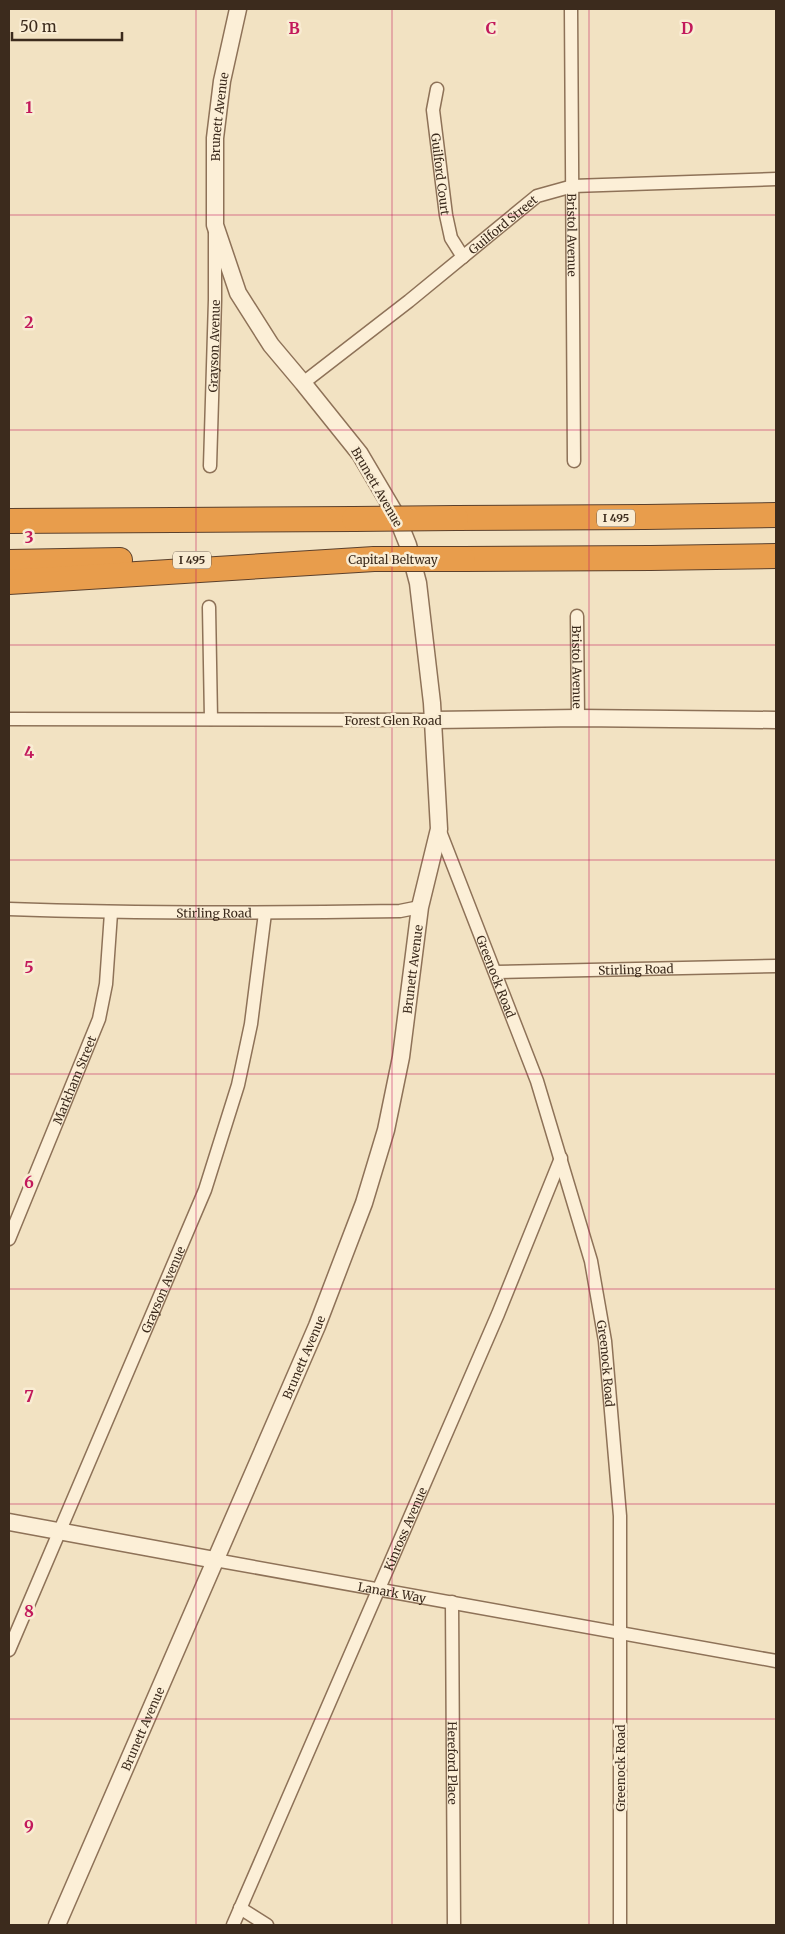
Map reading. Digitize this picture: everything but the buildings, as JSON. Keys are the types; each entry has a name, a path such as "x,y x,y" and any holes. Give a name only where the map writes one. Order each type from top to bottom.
{"highway":[{"path":"9,514 88,520"},
{"name":"I 495","path":"9,521 645,518 776,515"},
{"name":"Capital Beltway","path":"9,562 776,556"},
{"path":"9,582 374,560"}],"street":[{"name":"Brunett Avenue","path":"57,1925 317,1326 364,1203 386,1130 401,1058 420,907 439,829 433,720 418,583 408,545 396,515 360,454 271,345 238,293 215,226 215,138 222,81 238,9"},
{"name":"Bristol Avenue","path":"571,9 574,461"},
{"name":"Guilford Court","path":"437,89 433,110 446,215 451,238 463,257"},
{"name":"Guilford Street","path":"303,383 537,196 573,186 776,179"},
{"name":"Grayson Avenue","path":"210,466 215,300 215,226"},
{"path":"209,607 211,719"},
{"name":"Bristol Avenue","path":"577,616 578,718"},
{"name":"Forest Glen Road","path":"9,719 433,720 578,718 776,720"},
{"name":"Greenock Road","path":"439,829 538,1081 591,1261 605,1341 620,1516 620,1925"},
{"name":"Stirling Road","path":"9,909 111,913 265,913 400,911 420,907"},
{"name":"Markham Street","path":"9,1239 98,1019 106,984 111,913"},
{"name":"Grayson Avenue","path":"9,1650 205,1190 238,1085 251,1024 265,913"},
{"name":"Stirling Road","path":"496,972 776,966"},
{"name":"Kinross Avenue","path":"233,1925 498,1314 561,1158"},
{"name":"Lanark Way","path":"9,1522 776,1661"},
{"name":"Hereford Place","path":"452,1602 454,1925"},
{"path":"240,1908 267,1925"}]}
